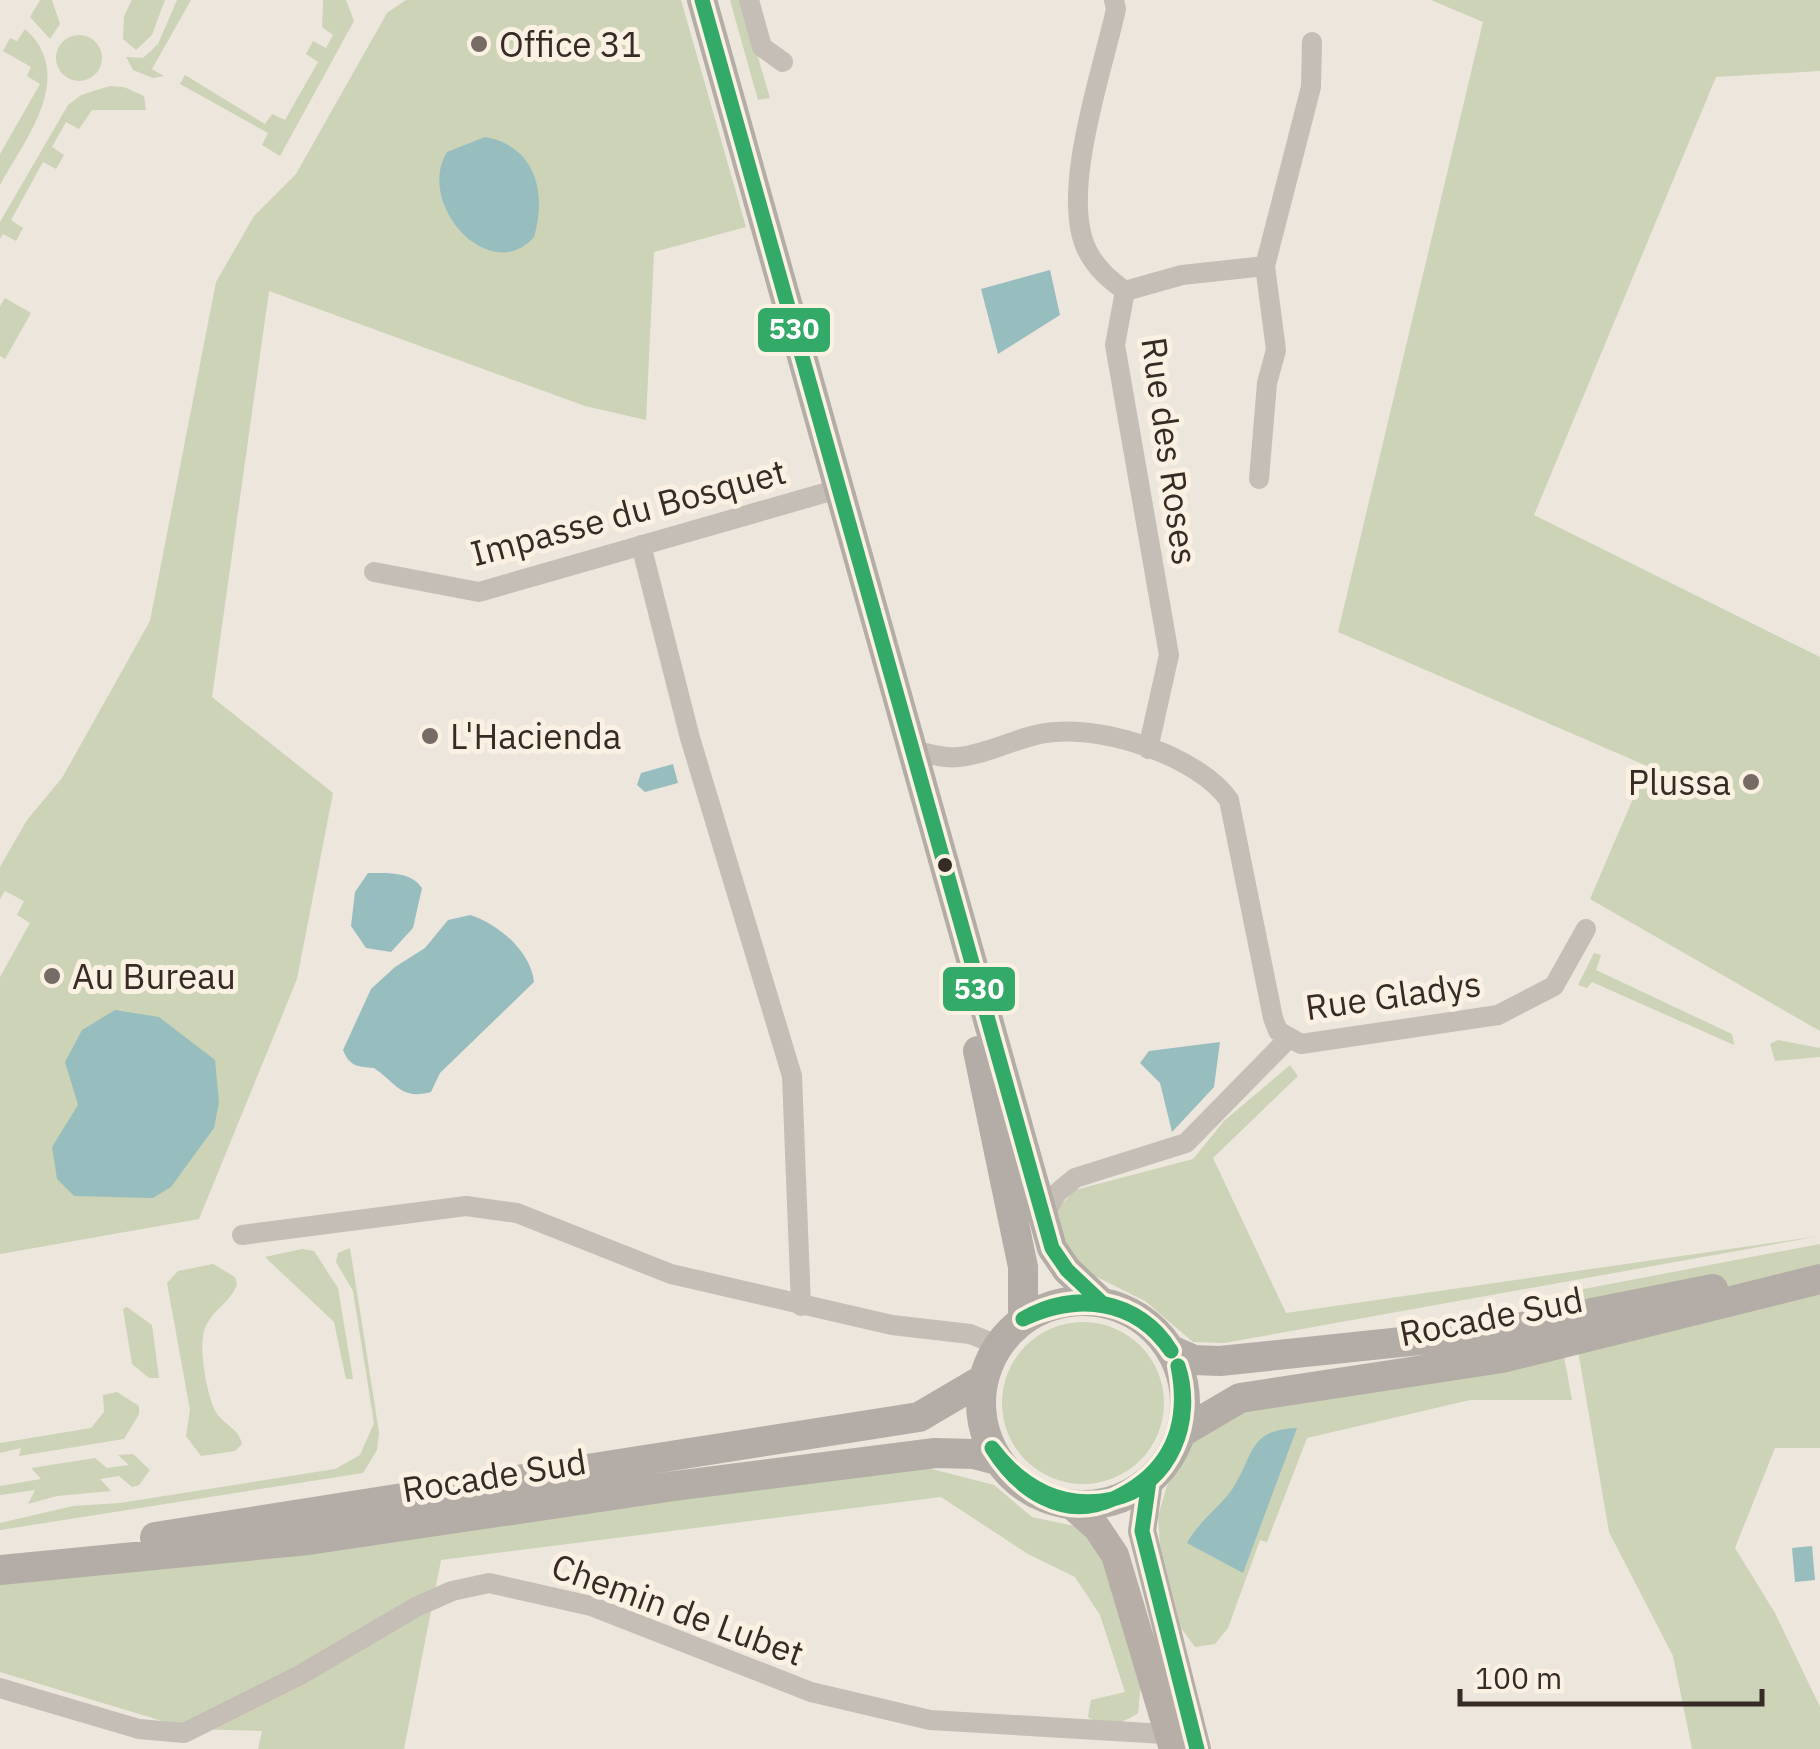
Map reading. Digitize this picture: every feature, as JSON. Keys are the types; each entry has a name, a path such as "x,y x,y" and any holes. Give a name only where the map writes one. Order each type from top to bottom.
{"main road":[{"path":"702,0 1052,1248 1067,1270 1101,1302 1141,1319 1171,1350 1182,1376 1186,1404 1182,1432 1163,1467 1149,1482 1112,1500 1071,1505 1042,1498 1016,1482 997,1460 985,1435 980,1408 982,1380 998,1345 1023,1319 1060,1303 1101,1302"},
{"path":"956,909 978,1050 1022,1267 1023,1319"},
{"name":"Rocade Sud","path":"1171,1350 1194,1360 1220,1361 1496,1332 1656,1298 1820,1276"},
{"name":"Rocade Sud","path":"1182,1432 1240,1398 1502,1358 1820,1276"},
{"name":"Rocade Sud","path":"0,1567 234,1523 919,1417 982,1380"},
{"name":"Rocade Sud","path":"0,1567 308,1540 674,1486 935,1454 974,1454 997,1460"},
{"path":"1149,1482 1142,1531 1183,1742"},
{"path":"1071,1505 1097,1528 1115,1554 1183,1742"}],"street":[{"path":"749,0 762,47 783,62"},
{"name":"Rue des Roses","path":"1114,0 1116,9 1080,168 1079,208 1086,249 1103,274 1125,291 1115,345 1169,656 1148,748"},
{"path":"1259,479 1267,383 1276,350 1265,266 1311,87 1312,42"},
{"path":"1125,291 1182,275 1265,266"},
{"name":"Impasse du Bosquet","path":"374,572 478,592 838,489"},
{"path":"641,545 690,738 792,1076 801,1306"},
{"path":"912,750 956,758 1054,732 1081,732 1148,748 1200,771 1229,800 1273,1018 1288,1039 1186,1143 1075,1178 1057,1194 1043,1217"},
{"name":"Rue Gladys","path":"1288,1039 1316,1044 1498,1015 1554,986 1586,929"},
{"path":"242,1235 466,1206 517,1213 671,1274 892,1325 970,1334 998,1345"},
{"name":"Chemin de Lubet","path":"0,1688 139,1728 184,1733 300,1676 416,1607 452,1591 489,1583 591,1606 812,1692 930,1720 1183,1742"}],"green space":[{"path":"40,0 52,0 60,24 50,39 30,17"},
{"path":"132,0 165,0 152,35 136,50 123,39 124,16"},
{"path":"177,0 191,0 152,69 164,76 153,78 133,70 126,57 143,58 158,44"},
{"path":"323,0 346,0 354,21 280,156 262,145 268,133 180,84 185,75 265,124 272,114 285,120 318,62 306,54 313,41 326,48 333,35 322,27"},
{"path":"406,0 681,0 746,227 654,252 646,420 585,406 269,291 212,697 333,793 297,979 199,1219 0,1254 0,977 30,923 17,915 24,901 5,891 0,899 0,867 27,820 62,778 150,621 216,282 254,216 296,174 387,13"},
{"path":"730,0 741,0 770,98 758,100"},
{"path":"1431,0 1820,0 1820,71 1716,77 1534,515 1820,657 1820,1031 1590,899 1647,766 1338,632 1483,22"},
{"path":"25,29 40,47 47,66 47,86 33,127 0,185 0,154 40,84 27,76 31,67 3,51 10,38 17,41"},
{"path":"79,35 95,42 102,58 95,74 79,81 63,74 56,58 63,42"},
{"path":"110,86 144,96 146,110 92,110 79,129 66,122 52,147 64,155 56,169 43,162 11,220 23,228 16,241 3,234 0,239 0,222 68,105 81,95"},
{"path":"5,298 31,313 5,359 0,356 0,306"},
{"path":"1594,953 1601,955 1596,970 1732,1034 1734,1045 1592,982 1587,988 1578,985"},
{"path":"1778,1040 1820,1048 1820,1057 1775,1061 1770,1044"},
{"path":"1290,1065 1298,1076 1213,1158 1286,1313 1820,1236 1224,1343 1193,1342 1145,1301 1075,1266 1055,1232 1055,1211 1075,1190 1193,1159 1224,1121"},
{"path":"1820,1244 1820,1448 1775,1448 1735,1548 1775,1613 1820,1707 1820,1749 1692,1749 1673,1656 1609,1532 1568,1292"},
{"path":"350,1248 379,1432 377,1450 363,1473 0,1530 0,1523 73,1506 120,1503 335,1469 360,1455 374,1423 353,1291 336,1262 338,1253"},
{"path":"302,1249 314,1251 338,1288 353,1379 346,1379 334,1322 265,1257"},
{"path":"213,1264 235,1277 237,1284 205,1327 205,1376 217,1414 242,1444 235,1451 201,1456 186,1436 190,1410 167,1283 178,1271"},
{"path":"127,1307 152,1325 159,1378 149,1378 132,1364 123,1309"},
{"path":"1083,1322 1114,1328 1140,1346 1158,1372 1164,1403 1158,1434 1140,1460 1114,1478 1083,1484 1052,1478 1026,1460 1008,1434 1002,1403 1008,1372 1026,1346 1052,1328"},
{"path":"1564,1356 1572,1400 1470,1400 1307,1438 1267,1542 1260,1540 1228,1628 1215,1644 1195,1647 1181,1628 1160,1545 1158,1516 1167,1486 1195,1437 1243,1412"},
{"path":"117,1392 139,1406 139,1414 124,1439 19,1456 21,1448 0,1453 0,1443 91,1428 104,1412 103,1395"},
{"path":"133,1454 150,1470 139,1485 132,1487 119,1476 100,1479 111,1491 57,1496 28,1504 35,1490 0,1495 0,1486 41,1479 31,1468 95,1458 107,1468 129,1465 118,1455"},
{"path":"928,1468 994,1485 1032,1517 1079,1527 1101,1554 1141,1684 1138,1713 1113,1724 1088,1717 1091,1700 1125,1692 1100,1615 1075,1577 1028,1554 941,1497 441,1560 404,1749 258,1749 262,1731 189,1729 0,1672 0,1582"}],"water":[{"path":"485,137 516,150 534,174 538,188 534,237 516,250 497,252 479,246 462,233 441,194 440,173 447,152"},
{"path":"1050,270 1060,315 998,354 981,289"},
{"path":"673,764 678,783 645,792 637,785 641,773"},
{"path":"368,873 405,876 422,888 413,928 391,952 366,948 351,926 355,892"},
{"path":"470,915 492,925 512,941 527,960 534,982 440,1073 431,1092 406,1092 374,1068 351,1062 343,1050 371,989 395,967 425,948 448,920"},
{"path":"115,1010 159,1017 215,1060 219,1102 214,1128 171,1187 153,1198 74,1196 57,1179 52,1147 78,1105 65,1062 82,1030"},
{"path":"1220,1042 1214,1087 1172,1132 1160,1083 1140,1063 1149,1051"},
{"path":"1297,1428 1243,1573 1187,1543 1233,1488 1261,1439 1269,1433"},
{"path":"1812,1546 1815,1580 1795,1582 1792,1548"}],"transit line":[{"name":"530","path":"702,0 1052,1248 1067,1270 1101,1302"},
{"name":"530","path":"1023,1319 1063,1304 1104,1304 1142,1320 1171,1351"},
{"name":"530","path":"1023,1319 1064,1306 1104,1306 1140,1320 1171,1351"},
{"name":"530","path":"1113,1499 1149,1476 1171,1445 1181,1408 1178,1366"},
{"name":"530","path":"1113,1499 1150,1480 1174,1448 1184,1407 1178,1366"},
{"name":"530","path":"992,1448 1017,1474 1045,1493 1077,1501 1113,1499"},
{"name":"530","path":"992,1448 1015,1477 1044,1498 1077,1507 1113,1499"},
{"name":"530","path":"1149,1481 1142,1531 1197,1749"}],"place":[{"name":"Office 31","path":"479,44"},
{"name":"L'Hacienda","path":"430,736"},
{"name":"Plussa","path":"1751,782"},
{"name":"Au Bureau","path":"52,976"}]}
